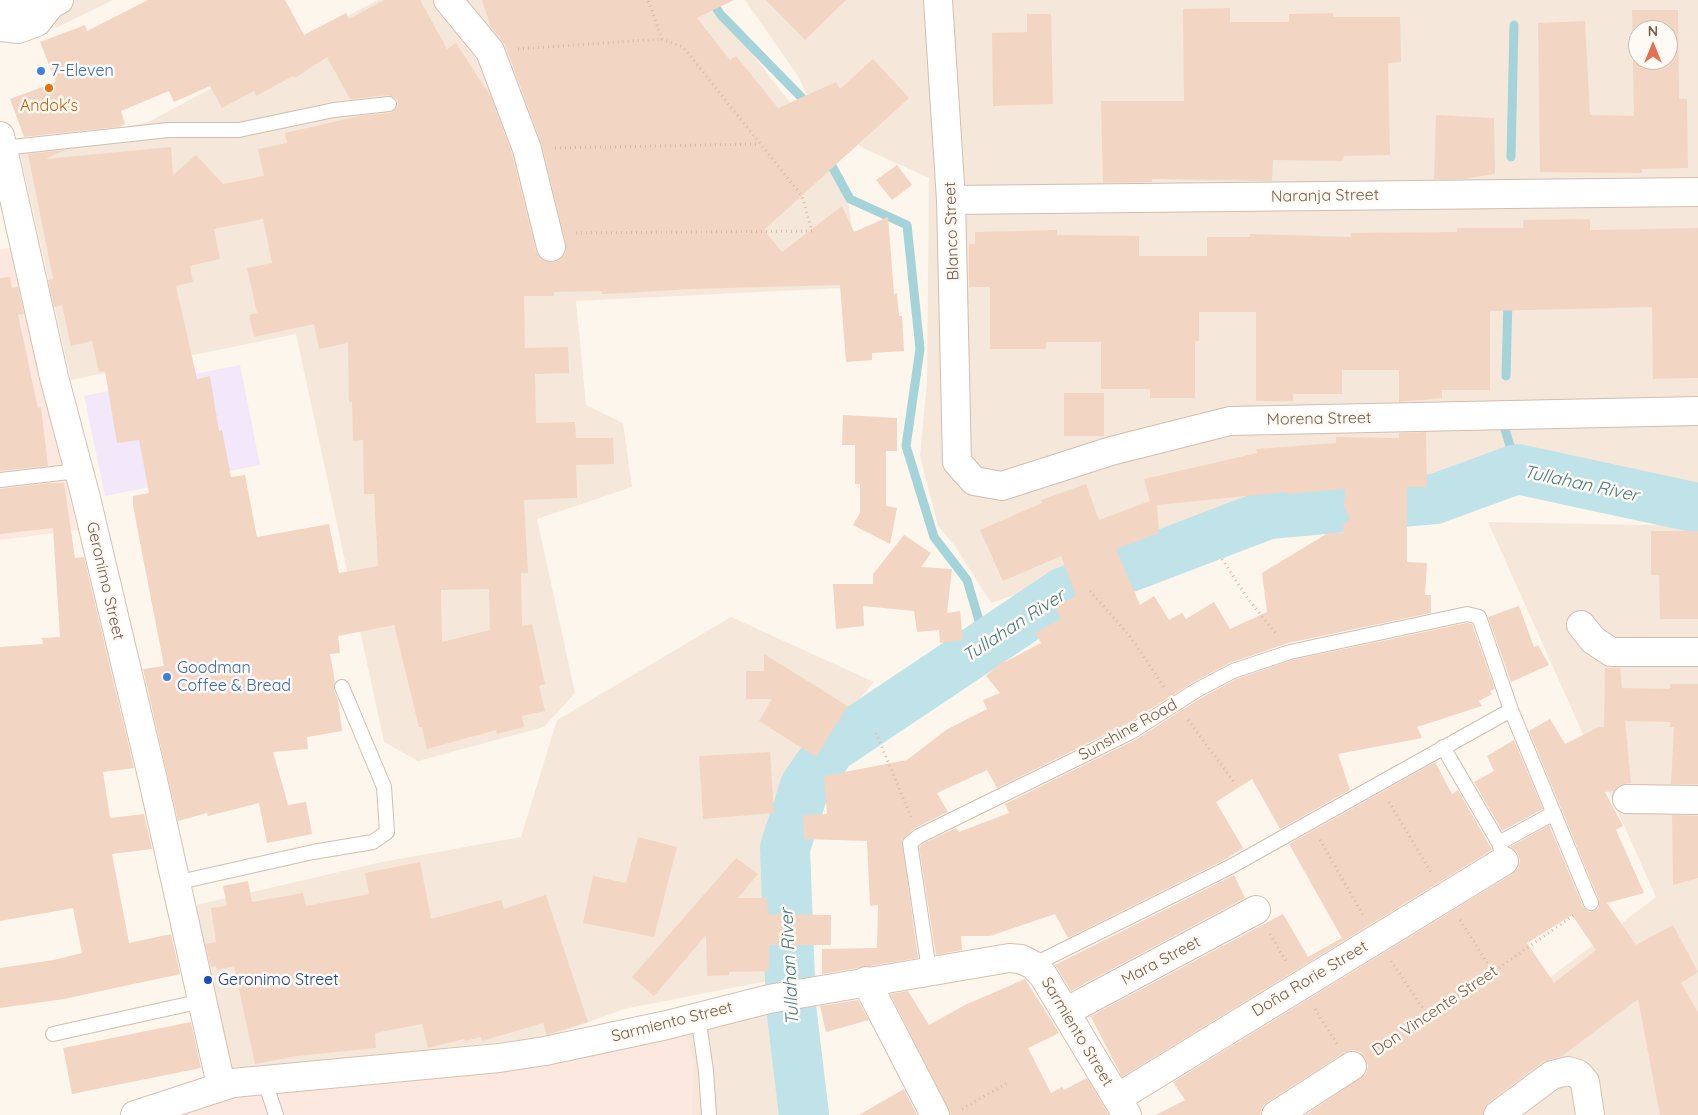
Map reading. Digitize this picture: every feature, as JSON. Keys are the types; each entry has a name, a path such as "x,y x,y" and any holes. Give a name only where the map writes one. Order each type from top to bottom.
{"street":[{"path":"448,0 490,51 527,148 549,240"},
{"name":"Blanco Street","path":"938,0 952,200 957,462"},
{"path":"0,19 10,8 29,1 55,2"},
{"path":"0,27 18,29 37,22 55,2"},
{"name":"Geronimo Street","path":"1,142 54,377 153,780 221,1085"},
{"name":"Naranja Street","path":"952,200 1698,192"},
{"name":"Morena Street","path":"957,462 974,481 1002,486 1111,451 1230,422 1698,411"},
{"path":"1581,625 1593,640 1611,652 1698,652"},
{"path":"1627,799 1698,800"},
{"name":"Doña Rorie Street","path":"1122,1106 1446,897 1501,852"},
{"name":"Mara Street","path":"1067,1011 1256,910"},
{"name":"Sarmiento Street","path":"136,1115 165,1107 221,1085 264,1079 499,1058 545,1051 769,999 929,970 1009,958 1033,965 1044,975 1122,1106"},
{"path":"866,981 947,1113"},
{"path":"1276,1115 1352,1066"},
{"path":"1498,1115 1560,1071 1578,1074 1586,1082 1590,1115"}],"lane":[{"path":"1,142 168,130 238,130 334,110 388,104"},
{"path":"0,480 78,470"},
{"name":"Sunshine Road","path":"919,836 1131,732 1233,671 1290,652 1467,614 1479,617 1511,710"},
{"path":"175,883 322,850 373,842 387,832 384,788 342,687"},
{"path":"1033,965 1230,867 1511,710 1591,903"},
{"path":"1443,747 1501,852 1554,813"},
{"path":"919,836 910,844 929,970"},
{"path":"53,1034 202,1001"},
{"path":"698,1016 706,1071 709,1115"},
{"path":"264,1079 276,1115"}],"path":[{"path":"648,0 662,39"},
{"path":"490,51 596,42 662,39 683,47 802,196 812,231 549,240"},
{"path":"527,148 760,144"},
{"path":"1222,559 1246,596 1290,652"},
{"path":"1090,591 1129,635 1176,704 1234,782"},
{"path":"876,733 919,836"},
{"path":"1378,784 1494,972"},
{"name":"Don Vincente Street","path":"1352,1066 1494,972 1591,903"},
{"path":"947,1113 1009,1082"}],"shaded area":[{"path":"45,0 113,0 56,28"},
{"path":"378,0 711,0 801,117 848,201 861,287 576,301 586,405 623,423 632,487 537,519 575,693 544,727 418,761 384,742 296,334 71,380 19,149 148,122"},
{"path":"745,0 1698,0 1698,507 1427,487 1258,510 991,603 955,546 938,526 920,456 927,380 929,178 865,149 844,136 826,135 798,76"},
{"path":"10,248 78,530 0,540 0,249"},
{"path":"240,365 260,465 105,496 84,396"},
{"path":"1488,522 1698,526 1698,1115 1369,1115 1656,897"},
{"path":"731,617 874,682 807,762 772,840 772,980 624,1009 548,1037 228,1071 196,905 382,862 521,837 557,720"},
{"path":"767,1010 781,1115 691,1115 685,1031"},
{"path":"685,1031 693,1059 692,1115 150,1115 238,1086 602,1054"}],"building":[{"path":"148,0 285,0 304,35 346,13 349,19 384,0 420,0 447,49 456,43 491,97 512,154 536,251 540,258 547,262 555,262 561,259 566,252 566,244 542,145 505,45 491,27 482,0 734,0 697,18 730,60 736,56 778,108 836,82 840,89 873,59 909,98 764,230 782,252 842,206 854,232 888,217 894,294 897,293 899,316 902,316 904,351 872,353 872,360 846,362 840,285 690,289 602,294 602,291 554,292 554,296 524,296 525,348 568,347 569,373 535,374 536,423 575,422 576,438 613,438 614,464 576,465 577,498 524,500 528,573 521,573 522,626 532,624 545,684 539,686 545,711 522,716 524,727 497,734 496,730 427,749 422,727 419,727 394,625 338,636 340,653 330,654 335,682 334,690 338,700 342,731 307,737 308,749 273,752 288,805 306,802 312,834 267,843 259,803 208,816 207,813 178,821 143,669 164,666 133,506 133,496 149,493 139,440 117,443 105,371 99,372 92,341 71,346 62,305 54,307 48,280 53,279 28,154 66,150 45,159 171,147 173,175 196,155 223,184 264,176 258,149 287,143 285,133 359,116 390,113 397,108 398,103 396,98 389,95 350,99 327,57 295,78 293,76 256,96 254,91 222,108 210,86 174,102 169,91 121,111 125,124 119,127 24,137 10,99 56,82 40,42 85,25 87,31","holes":["263,219 272,263 247,268 257,313 249,315 254,337 314,324 319,349 348,343 349,402 352,402 353,441 363,440 364,494 374,494 378,566 339,573 329,524 257,537 245,475 231,477 222,430 219,431 210,376 197,379 176,286 193,282 190,266 220,259 214,229","489,589 490,630 442,642 441,590"]},
{"path":"766,0 846,0 805,40"},
{"path":"1230,8 1230,22 1289,22 1289,14 1333,13 1333,17 1400,17 1401,62 1388,63 1390,155 1344,156 1343,161 1273,160 1272,181 1152,179 1152,182 1103,183 1101,101 1184,101 1183,9"},
{"path":"1632,10 1678,10 1679,99 1687,99 1688,168 1642,169 1642,173 1540,172 1538,23 1585,21 1590,115 1634,116 1633,70 1678,70 1678,20 1632,20"},
{"path":"1027,14 1051,14 1053,104 993,106 992,33 1027,32"},
{"path":"1436,115 1494,118 1495,174 1463,179 1434,179"},
{"path":"897,165 912,185 892,200 876,180"},
{"path":"1590,219 1590,230 1698,228 1698,378 1653,379 1652,307 1490,311 1490,390 1442,390 1442,398 1399,402 1399,370 1342,370 1342,394 1293,394 1293,401 1256,401 1256,312 1199,312 1199,341 1195,341 1195,398 1150,398 1150,389 1101,389 1101,342 1046,342 1046,349 990,349 990,287 969,287 969,244 975,244 975,232 1057,230 1057,235 1139,236 1139,256 1207,256 1207,237 1250,237 1250,234 1351,237 1351,233 1457,232 1457,228 1523,228 1523,220"},
{"path":"10,277 12,288 18,287 24,314 18,315 38,408 41,407 48,466 0,471 0,278"},
{"path":"1064,393 1104,393 1104,436 1064,436"},
{"path":"843,415 897,418 897,451 886,451 886,506 897,508 890,544 853,525 860,513 860,484 855,484 855,445 842,445"},
{"path":"1426,432 1427,487 1407,487 1407,562 1427,563 1425,595 1431,595 1431,613 1288,643 1230,663 1192,683 1127,724 997,788 987,770 937,793 948,812 915,828 902,840 918,958 822,974 822,949 877,948 878,905 870,906 867,841 804,839 803,815 827,814 824,776 907,760 946,730 987,709 983,700 1000,693 986,676 1004,660 1005,662 1041,643 1035,633 1061,619 1055,606 1076,596 1061,556 1003,581 980,530 1042,503 1041,500 1086,484 1099,520 1150,501 1144,479 1257,453 1256,449 1336,443 1336,437 1399,438 1399,433","holes":["1345,489 1344,506 1350,520 1343,524 1343,533 1328,533 1262,573 1267,612 1230,629 1214,602 1186,619 1182,613 1169,620 1154,596 1140,605 1116,549 1159,533 1157,505 1286,492 1286,494"]},
{"path":"64,483 75,558 84,557 134,768 103,772 110,818 144,814 152,849 112,854 129,943 171,934 180,974 64,999 0,1008 0,968 54,960 82,953 73,908 0,921 0,647 43,644 42,638 60,637 53,528 0,534 0,489"},
{"path":"1651,531 1698,531 1698,619 1660,619 1659,575 1651,575"},
{"path":"904,535 931,553 921,567 952,569 947,613 960,611 963,640 940,643 939,630 917,632 914,611 863,606 864,626 836,629 833,584 873,584 873,574"},
{"path":"1519,606 1534,647 1538,645 1549,665 1511,682 1488,617"},
{"path":"1467,623 1472,624 1495,689 1490,691 1492,694 1479,701 1482,706 1417,727 1422,738 1338,754 1350,790 1280,829 1252,779 1216,802 1243,848 1226,859 1068,938 1055,914 990,936 961,936 962,950 936,955 919,847 924,843 956,828 959,832 1009,813 1005,804 1135,740 1201,698 1236,679 1292,660"},
{"path":"764,654 848,706 816,757 759,721 772,699 746,699 746,671 764,671"},
{"path":"1605,668 1620,668 1622,688 1670,689 1670,684 1698,684 1698,784 1671,784 1674,727 1670,727 1670,722 1625,721 1631,783 1620,785 1614,791 1605,792 1623,826 1616,830 1644,893 1607,903 1636,945 1673,925 1698,972 1681,983 1698,1012 1698,1115 1660,1115 1638,999 1562,1056 1543,1062 1489,1102 1483,1115 1305,1115 1366,1074 1368,1066 1365,1058 1360,1052 1352,1050 1344,1053 1268,1102 1262,1107 1260,1115 1156,1115 1185,1100 1173,1082 1512,874 1518,868 1520,860 1517,852 1510,847 1549,825 1583,906 1589,912 1598,909 1599,900 1529,731 1550,719 1565,744 1599,727 1604,727","holes":["1572,915 1596,950 1554,983 1527,943"]},
{"path":"1514,740 1543,809 1502,831 1474,782 1494,771 1487,756"},
{"path":"770,752 774,813 703,819 699,756"},
{"path":"1435,762 1452,794 1458,790 1492,850 1122,1077 1091,1017 1087,1018 1283,914 1308,957 1342,938 1289,844"},
{"path":"1672,815 1698,816 1698,878 1673,885"},
{"path":"638,837 677,847 654,937 583,923 593,876 626,883"},
{"path":"736,858 758,874 738,898 767,898 768,914 831,915 831,945 769,945 769,971 729,972 729,975 707,976 706,935 654,996 632,977"},
{"path":"420,862 431,919 501,900 504,909 546,895 588,1022 547,1035 543,1023 482,1041 481,1037 465,1041 464,1039 428,1048 422,1024 375,1033 376,1048 297,1056 255,1064 234,966 217,970 216,966 211,967 205,944 216,942 211,908 227,906 223,886 248,881 252,902 303,893 306,906 369,894 365,873"},
{"path":"1234,875 1245,898 1071,991 1055,965"},
{"path":"1025,979 1059,1033 1028,1048 1051,1093 1062,1087 1064,1090 1087,1078 1109,1115 951,1115 890,994 908,991 929,1025 965,1005"},
{"path":"858,1000 869,1020 826,1032 820,1006"},
{"path":"191,1022 201,1068 72,1094 63,1048"},
{"path":"904,1089 917,1115 859,1115"}],"waterway":[{"path":"711,0 721,15 802,98 806,108"},
{"path":"1511,157 1514,25"},
{"path":"827,157 850,199 907,225 920,349 906,446 934,537 967,580 986,644"},
{"path":"1506,376 1508,299"},
{"path":"1504,426 1517,469"},
{"name":"Tullahan River","path":"804,1115 791,1006 785,848 805,786 831,748 1064,592 1269,514 1435,499 1517,469 1698,508"}],"place":[{"name":"7-Eleven","path":"41,71"},
{"name":"Andok's","path":"49,88"},
{"name":"Goodman Coffee & Bread","path":"167,677"},
{"name":"Geronimo Street","path":"208,980"}]}
